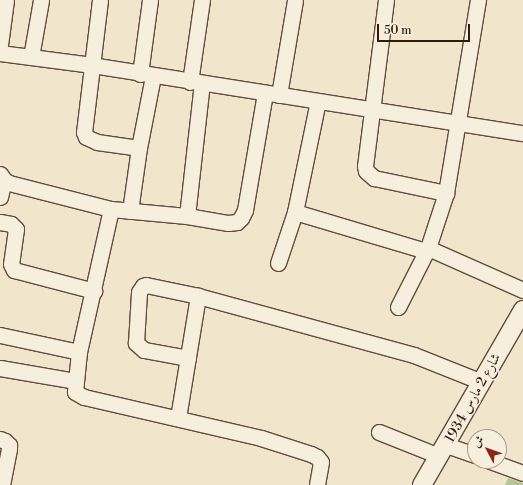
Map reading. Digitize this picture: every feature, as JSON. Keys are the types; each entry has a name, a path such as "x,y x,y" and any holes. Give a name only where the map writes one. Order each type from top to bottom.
{"street":[{"path":"0,45 6,0"},
{"path":"31,57 41,0"},
{"path":"100,0 84,132 86,137 97,142 139,148"},
{"path":"130,211 139,148 146,75 150,0"},
{"path":"187,216 202,0"},
{"path":"0,197 2,177 111,209 187,216 228,223 236,222 241,218 245,210 295,0"},
{"path":"386,0 365,166 366,171 369,176 374,178 446,193"},
{"path":"398,307 427,249 446,193 459,122 478,0"},
{"path":"0,53 92,65 196,83 459,122 523,133"},
{"path":"278,263 295,212 318,101"},
{"path":"111,209 94,291 79,352 75,392 79,395 261,438 312,454 317,457 320,462 317,485"},
{"path":"295,212 427,249 523,290"},
{"path":"0,222 11,224 16,229 11,264 14,270 94,291"},
{"path":"188,358 140,348 136,343 139,292 140,289 146,285 198,296 414,355 482,382"},
{"path":"178,418 198,296"},
{"name":"شارع 2 مارس 1934","path":"422,485 482,382 517,332 523,310"},
{"path":"0,335 79,352"},
{"path":"0,368 75,380"},
{"path":"378,432 443,450 467,454"},
{"path":"0,439 6,441 9,445 2,485"},
{"path":"507,467 523,473"}],"green space":[{"path":"508,478 523,483 523,485 505,485"}]}
